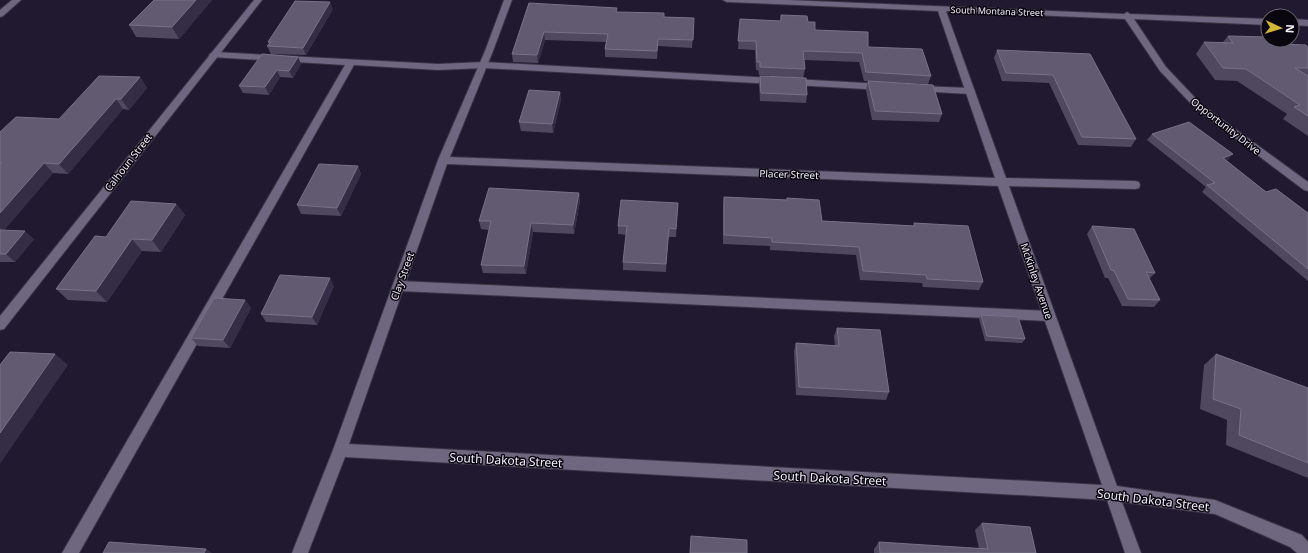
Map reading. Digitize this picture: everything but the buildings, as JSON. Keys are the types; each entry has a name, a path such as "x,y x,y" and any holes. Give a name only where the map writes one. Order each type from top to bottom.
{"street":[{"path":"0,14 16,0"},
{"name":"Calhoun Street","path":"0,325 258,0"},
{"name":"Clay Street","path":"300,553 340,450 444,160 484,65 508,0"},
{"name":"South Montana Street","path":"727,0 1127,15 1260,22"},
{"name":"McKinley Avenue","path":"941,9 1133,553"},
{"name":"Opportunity Drive","path":"1127,15 1163,69 1198,106 1308,187"},
{"path":"214,55 438,66 484,65 890,87"},
{"path":"70,553 351,62"},
{"path":"906,88 970,91"},
{"name":"Placer Street","path":"444,160 1003,182 1136,185"},
{"path":"399,286 1049,316"},
{"name":"South Dakota Street","path":"340,450 1112,493 1215,507 1296,541 1308,553"}]}
